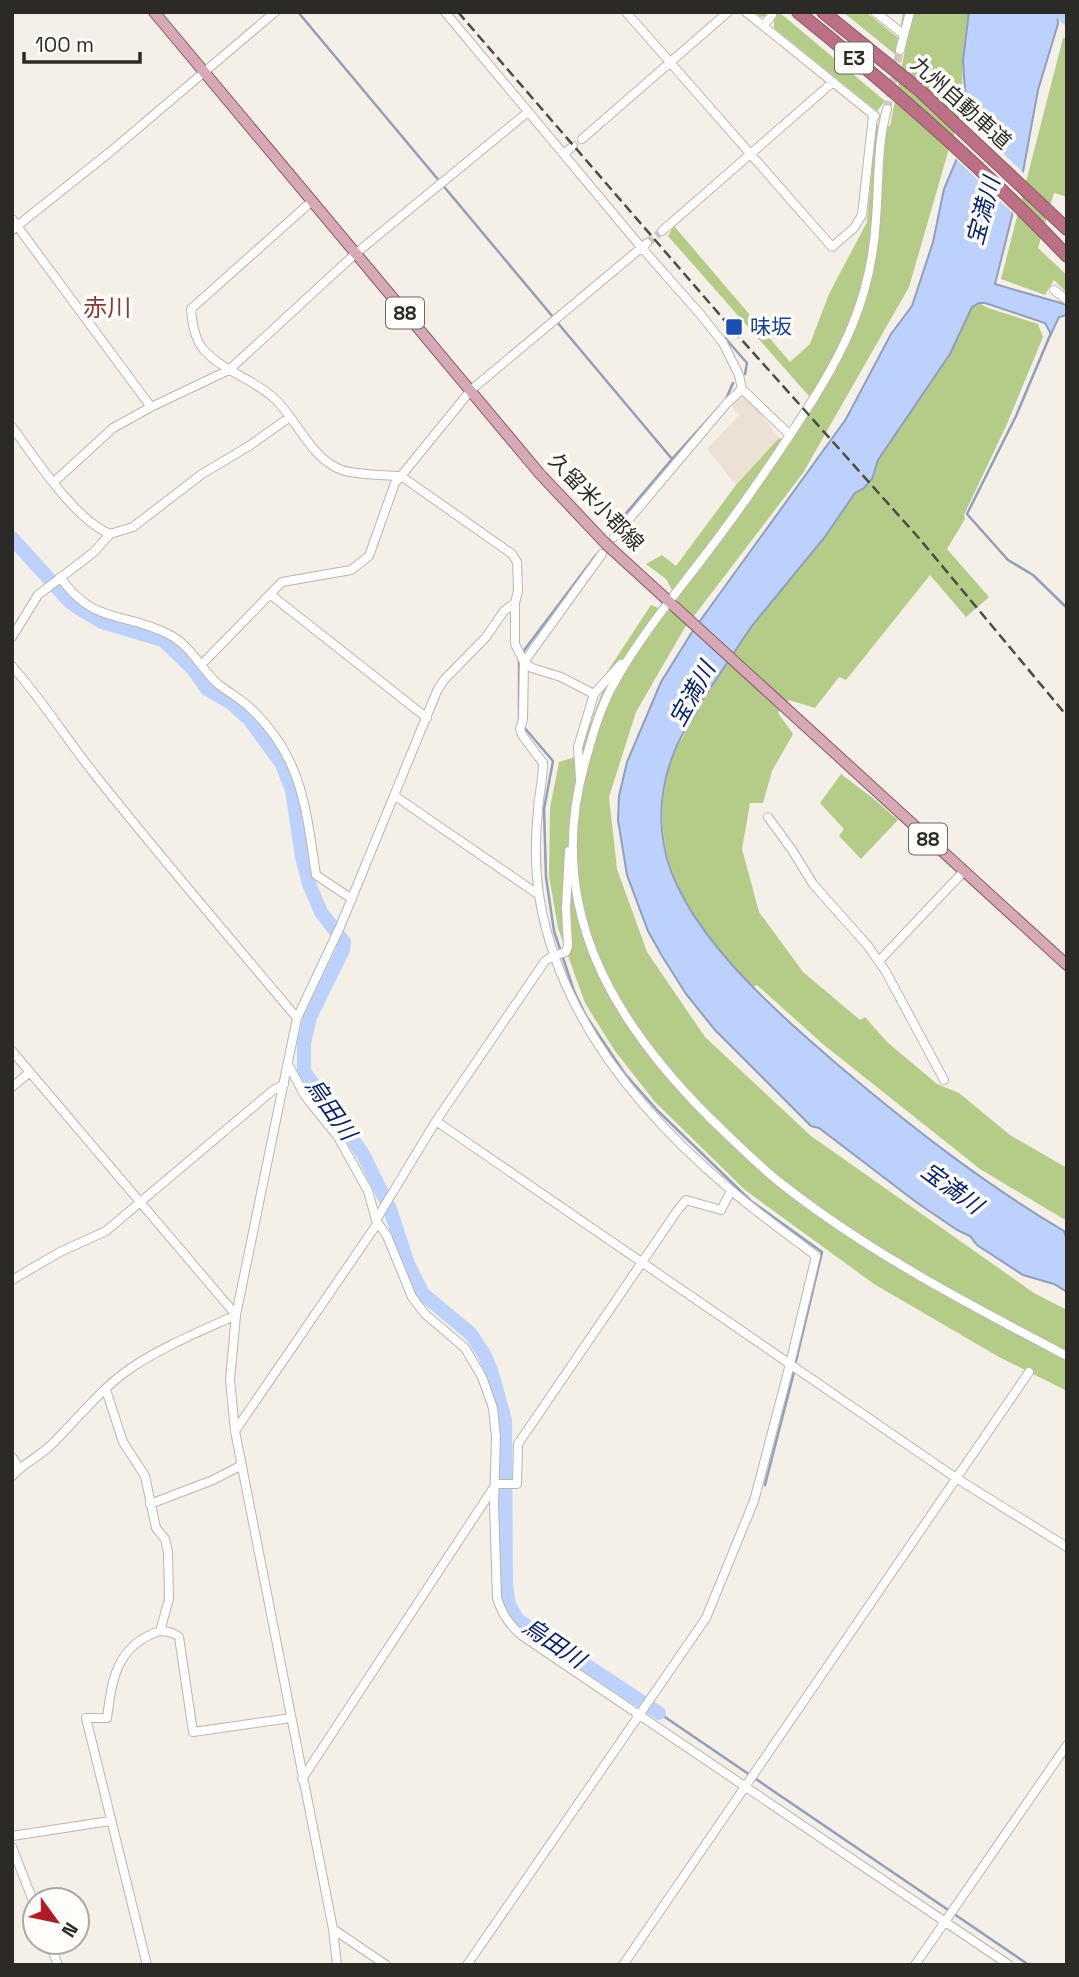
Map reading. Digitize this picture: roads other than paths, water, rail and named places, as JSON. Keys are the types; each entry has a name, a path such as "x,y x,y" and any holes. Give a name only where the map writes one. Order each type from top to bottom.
{"highway":[{"name":"九州自動車道","path":"798,12 910,105 1067,256"},
{"name":"九州自動車道","path":"824,12 918,89 1067,229"}],"main road":[{"name":"久留米小郡線","path":"154,12 540,474 606,544 1067,965"}],"street":[{"path":"150,407 14,225 110,152 275,12"},
{"path":"445,12 701,315 723,343 739,375 742,389 790,435"},
{"path":"626,12 832,247 854,228 862,215 873,116"},
{"path":"582,139 728,12"},
{"path":"746,12 873,116"},
{"path":"875,12 903,34"},
{"path":"900,50 910,12"},
{"path":"764,25 772,15"},
{"path":"662,231 833,82"},
{"path":"54,482 100,438 150,407 229,370 355,254 528,112"},
{"path":"235,1431 376,1222 390,1194 436,1121 545,961 566,952 567,860 580,781 598,716 629,657 738,513 790,435 838,356 864,291 874,239 886,113 873,116"},
{"path":"564,154 573,146"},
{"path":"312,201 191,309 200,345 229,370 264,390 324,459 344,471 401,476 512,554 517,562 518,591 515,603 515,644 524,662 532,668 561,677 594,694"},
{"path":"201,664 282,582 351,570 369,556 395,483 471,390 644,245"},
{"path":"1054,290 1067,300"},
{"path":"614,537 727,403 742,389"},
{"path":"12,637 31,603 94,552 110,534 133,527 202,474 290,417"},
{"path":"12,428 79,511 100,530 110,534"},
{"path":"467,1965 706,1618 754,1501 816,1256 731,1191 675,1137 621,1077 578,1013 554,956 539,895 536,841 543,763 520,729 523,719 524,662 601,554"},
{"path":"58,579 72,595 104,615 172,636 184,645 217,684 254,712 278,741 294,767 305,804 316,875 352,899"},
{"path":"271,595 427,718"},
{"path":"337,1965 333,1929 235,1431 230,1380 236,1315 297,1018 352,899 437,691 444,680 476,650 504,611 515,603"},
{"path":"580,781 578,747 594,694 629,657"},
{"path":"12,666 52,713 93,773 297,1018"},
{"path":"395,796 539,895"},
{"path":"768,817 813,884 879,961 920,1031 944,1080"},
{"path":"572,839 580,908 603,977 636,1033 696,1104 777,1180 854,1234 937,1285 1067,1356"},
{"path":"879,961 964,872"},
{"path":"12,1051 236,1315"},
{"path":"288,1064 304,1097 338,1137 351,1159 368,1191 376,1222 387,1236 412,1297 425,1314 465,1348 482,1377 495,1417 498,1484 495,1584 502,1612 521,1635 642,1712 948,1920 1009,1965"},
{"path":"12,1087 30,1072"},
{"path":"12,1280 60,1252 106,1231 284,1084"},
{"path":"436,1121 957,1478 1067,1547"},
{"path":"498,1484 517,1484 518,1444 686,1200 720,1210 731,1191"},
{"path":"12,1476 49,1447 78,1415 130,1369 236,1315"},
{"path":"623,1965 1029,1371"},
{"path":"106,1390 123,1443 145,1476 156,1528 165,1539 170,1566 169,1599 160,1631"},
{"path":"12,1457 19,1468"},
{"path":"150,1504 242,1465"},
{"path":"302,1779 498,1484"},
{"path":"147,1965 86,1718 107,1718 115,1673 125,1653 136,1640 160,1631 175,1633 179,1637 193,1732 290,1718"},
{"path":"915,1965 1067,1745"},
{"path":"12,1836 110,1821"},
{"path":"12,1847 27,1886"},
{"path":"333,1929 386,1965"}],"water":[{"name":"宝満川","path":"969,12 1057,12 1058,24 1038,90 1023,172 995,284 1064,304 1067,306 1067,315 1059,317 1051,334 1045,323 985,303 972,307 950,354 878,460 872,479 855,493 824,538 751,627 699,705 670,763 661,818 664,845 673,876 709,937 733,966 787,1020 920,1132 1005,1193 1064,1231 1067,1241 1067,1292 1054,1284 1023,1275 977,1245 970,1236 916,1202 819,1128 811,1126 715,1030 686,994 648,931 627,875 618,820 619,796 627,762 661,682 692,632 846,419 891,334 912,306 933,242 944,189 958,156 967,119 963,61"}],"waterway":[{"path":"298,12 553,317"},
{"path":"1060,12 1067,18"},
{"path":"557,322 672,459 618,523"},
{"path":"1051,333 1016,416 967,514 1008,560 1033,575 1067,608"},
{"path":"725,338 747,363 745,374"},
{"path":"726,399 733,383"},
{"path":"672,459 719,407"},
{"name":"烏田川","path":"12,538 69,601 80,609 102,622 163,640 193,669 207,689 231,703 249,719 282,764 292,790 309,884 321,912 344,942 343,950 310,1017 304,1043 304,1071 363,1154 390,1209 408,1264 423,1294 471,1334 491,1370 505,1420 506,1585 509,1605 518,1620 659,1713"},
{"path":"522,653 596,555"},
{"path":"519,659 519,721"},
{"path":"523,726 553,761 544,809 546,877 554,931 574,991 586,1016 625,1074 658,1111 751,1201 822,1252 796,1361"},
{"path":"765,1485 794,1372"},
{"path":"659,1713 1029,1965"}],"tunnel":[{"path":"887,109 900,50"},
{"path":"647,243 662,231"}],"railway":[{"path":"458,12 732,329 918,537 1067,716"}],"place":[{"name":"味坂","path":"734,327"}],"district":[{"name":"赤川","path":"107,308"}]}
